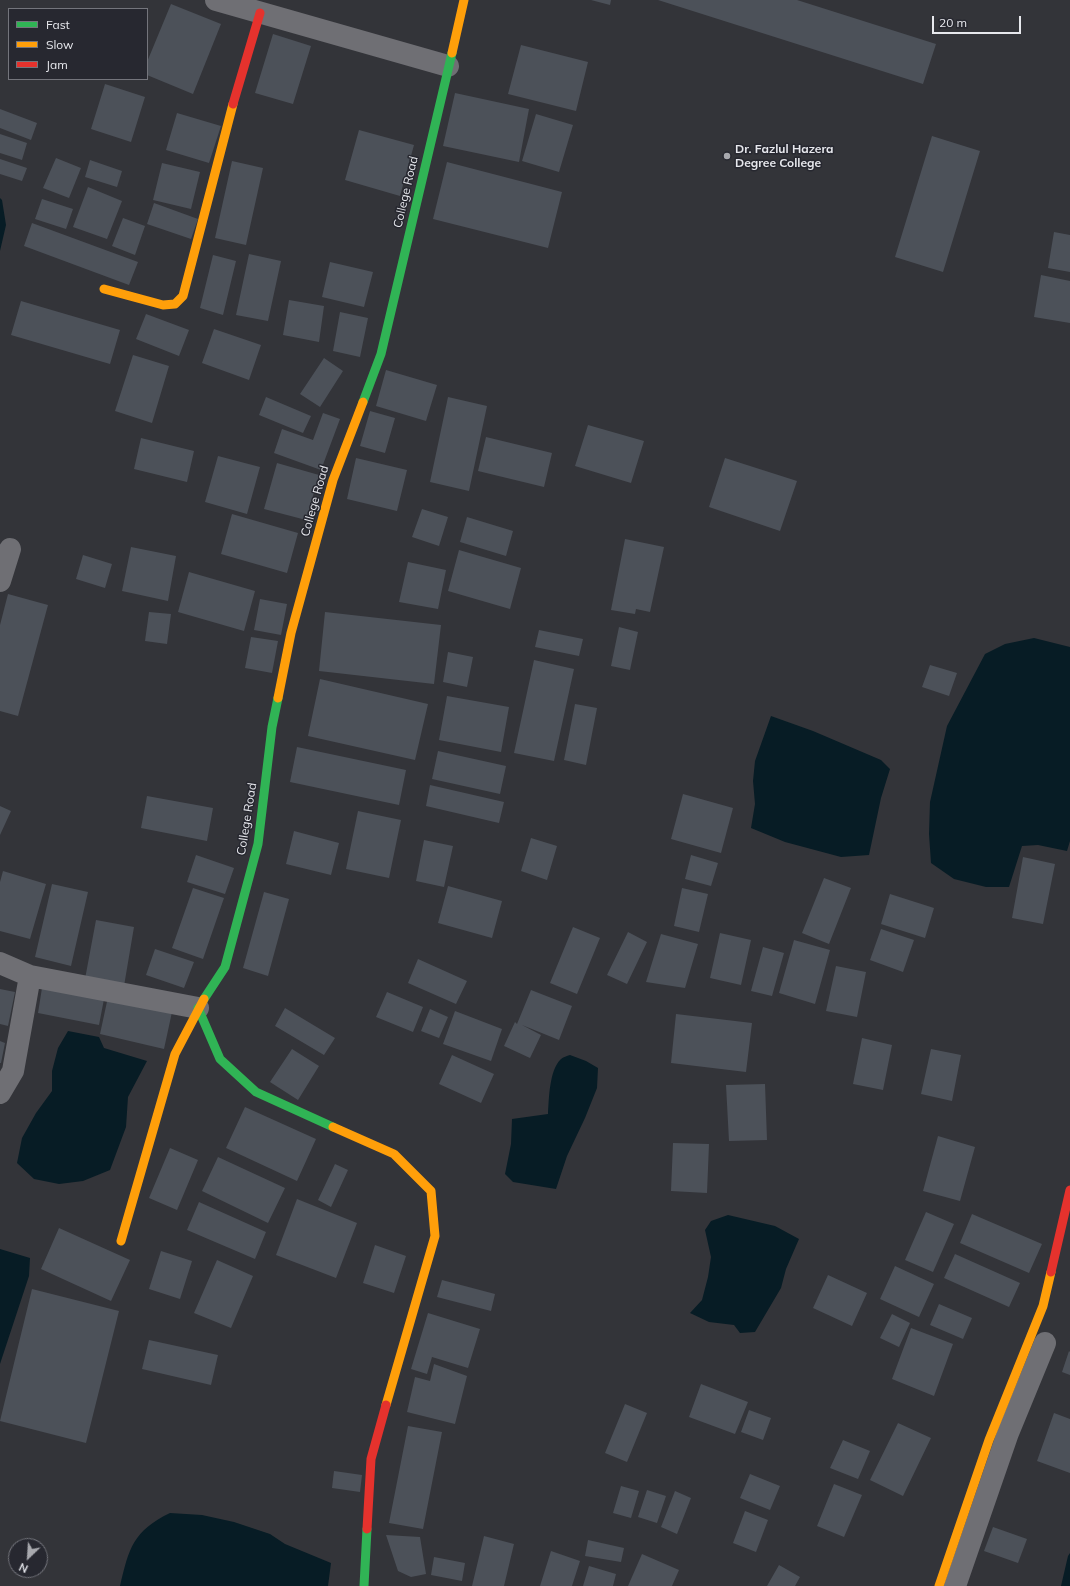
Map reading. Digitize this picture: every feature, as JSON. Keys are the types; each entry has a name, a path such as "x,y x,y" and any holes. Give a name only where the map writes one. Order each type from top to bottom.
{"street":[{"path":"216,0 448,66"},
{"name":"College Road","path":"120,1241 175,1054 198,1008 225,967 258,844 272,727 291,633 333,480 381,354 464,0"},
{"path":"104,289 163,305 175,304 183,296 228,120 260,13"},
{"path":"0,581 10,549"},
{"path":"0,963 30,976 198,1008 220,1059 256,1092 394,1154 431,1191 435,1236 371,1459 364,1586"},
{"path":"0,1094 13,1071 30,976"},
{"path":"939,1586 989,1440 1043,1306 1070,1190"},
{"path":"955,1586 1008,1433 1046,1343"}],"water":[{"path":"0,198 2,200 6,225 0,251"},
{"path":"1034,638 1070,647 1070,841 1067,851 1038,845 1022,846 1009,887 986,887 954,879 931,863 929,834 930,802 947,726 985,654 1005,644"},
{"path":"771,716 813,731 881,760 890,769 881,798 869,855 841,857 785,842 751,828 755,804 753,781 755,761"},
{"path":"68,1031 99,1037 104,1048 147,1061 128,1097 126,1127 110,1170 83,1181 59,1184 34,1179 17,1163 22,1138 36,1113 52,1091 52,1071 58,1048"},
{"path":"570,1055 586,1061 598,1068 597,1088 567,1156 556,1189 513,1182 505,1174 511,1144 512,1119 548,1114 550,1085 554,1070 561,1059"},
{"path":"728,1215 775,1226 799,1239 786,1269 781,1288 755,1332 740,1333 734,1325 709,1322 690,1313 702,1300 708,1277 711,1257 705,1230 711,1221"},
{"path":"0,1249 30,1258 29,1276 0,1364"},
{"path":"170,1513 202,1515 234,1522 270,1534 285,1544 331,1563 328,1586 120,1586 126,1561 134,1542 148,1527"},
{"path":"1070,1553 1070,1586 1061,1586 1068,1556"}],"building":[{"path":"591,0 611,0 610,5"},
{"path":"658,0 797,0 936,44 923,84"},
{"path":"171,4 221,24 193,94 148,75 148,60"},
{"path":"273,34 311,46 293,104 255,93"},
{"path":"521,45 588,62 576,111 508,94"},
{"path":"105,84 145,97 131,142 91,129"},
{"path":"455,93 529,109 519,162 443,146"},
{"path":"0,109 37,123 31,140 0,128"},
{"path":"177,113 221,126 209,163 166,150"},
{"path":"536,114 573,125 559,172 522,161"},
{"path":"359,130 414,145 400,196 345,180"},
{"path":"0,134 27,143 22,160 0,153"},
{"path":"932,136 980,151 943,272 895,257"},
{"path":"56,158 81,168 69,198 43,188"},
{"path":"0,159 27,168 22,181 0,174"},
{"path":"90,160 122,171 117,187 85,177"},
{"path":"232,161 263,168 246,245 215,238"},
{"path":"447,162 562,192 548,248 433,219"},
{"path":"162,163 200,172 191,209 153,200"},
{"path":"88,187 122,201 107,239 73,227"},
{"path":"42,199 73,209 66,229 35,219"},
{"path":"154,203 198,219 191,239 147,224"},
{"path":"123,218 145,226 135,255 112,246"},
{"path":"32,223 138,262 129,285 24,246"},
{"path":"1054,232 1070,235 1070,272 1048,268"},
{"path":"249,254 281,261 268,321 236,315"},
{"path":"213,255 236,261 223,315 200,308"},
{"path":"330,262 373,272 364,307 322,297"},
{"path":"1041,275 1070,281 1070,323 1034,317"},
{"path":"289,300 324,306 319,342 283,335"},
{"path":"21,301 120,330 110,364 11,335"},
{"path":"340,312 368,318 360,357 333,351"},
{"path":"146,314 189,330 179,356 136,339"},
{"path":"214,329 261,345 249,380 202,363"},
{"path":"133,355 169,366 152,423 115,411"},
{"path":"324,358 343,371 320,407 300,394"},
{"path":"386,370 437,385 426,421 376,406"},
{"path":"266,397 311,416 303,433 259,415"},
{"path":"448,397 487,406 469,491 430,482"},
{"path":"370,411 395,418 385,453 360,446"},
{"path":"323,413 340,419 321,470 274,453 282,429 313,440"},
{"path":"588,425 644,441 631,483 575,466"},
{"path":"486,437 552,453 544,487 478,471"},
{"path":"141,438 194,451 187,482 134,469"},
{"path":"218,456 260,467 247,514 205,502"},
{"path":"356,458 407,470 397,511 347,499"},
{"path":"725,458 797,481 780,531 709,507"},
{"path":"277,463 319,475 306,520 264,509"},
{"path":"422,509 448,517 439,546 412,537"},
{"path":"232,514 298,533 287,573 221,554"},
{"path":"467,517 513,531 506,556 460,542"},
{"path":"625,539 664,547 650,612 636,609 635,614 611,610"},
{"path":"131,547 176,556 168,601 122,591"},
{"path":"459,550 521,568 510,609 448,591"},
{"path":"83,555 112,564 105,588 76,579"},
{"path":"408,562 446,570 438,609 399,602"},
{"path":"189,572 255,591 244,631 178,612"},
{"path":"8,594 48,605 18,716 0,711 0,625"},
{"path":"260,599 287,604 281,635 254,630"},
{"path":"149,612 171,614 167,644 145,641"},
{"path":"325,612 441,625 434,684 319,671"},
{"path":"619,627 638,632 630,670 611,666"},
{"path":"539,630 583,639 579,656 535,647"},
{"path":"251,637 278,641 272,673 245,668"},
{"path":"448,652 473,657 467,687 443,682"},
{"path":"534,660 574,669 554,761 514,753"},
{"path":"930,665 957,673 949,696 922,687"},
{"path":"320,679 428,704 415,760 308,736"},
{"path":"447,696 509,707 501,752 439,740"},
{"path":"575,704 597,708 586,765 564,760"},
{"path":"297,747 406,770 399,805 290,782"},
{"path":"438,751 506,766 500,794 432,779"},
{"path":"430,785 504,802 499,823 426,806"},
{"path":"683,794 733,808 721,853 671,839"},
{"path":"147,796 213,808 207,841 141,828"},
{"path":"0,806 11,811 0,835"},
{"path":"358,811 401,820 389,878 346,869"},
{"path":"294,831 339,843 331,875 286,864"},
{"path":"531,838 557,846 547,880 521,871"},
{"path":"424,840 453,846 444,887 416,881"},
{"path":"196,855 234,868 225,894 187,882"},
{"path":"691,855 718,863 711,886 685,879"},
{"path":"1023,857 1055,864 1043,924 1012,918"},
{"path":"3,871 46,884 30,939 0,931 0,882"},
{"path":"824,878 851,888 829,944 802,933"},
{"path":"52,884 88,892 71,966 35,957"},
{"path":"448,886 502,901 492,938 438,923"},
{"path":"193,888 224,898 203,959 172,948"},
{"path":"682,888 708,894 699,932 674,926"},
{"path":"264,892 289,899 268,976 243,968"},
{"path":"890,894 934,908 925,938 881,924"},
{"path":"96,920 134,927 124,986 85,979"},
{"path":"573,927 600,938 577,994 550,983"},
{"path":"881,929 914,940 903,972 870,960"},
{"path":"628,932 647,942 627,984 607,975"},
{"path":"720,933 751,940 741,985 710,978"},
{"path":"661,934 698,944 685,988 646,982"},
{"path":"794,940 830,950 815,1004 779,993"},
{"path":"763,947 784,953 772,996 751,991"},
{"path":"155,949 194,962 184,988 146,975"},
{"path":"418,959 467,981 456,1004 408,983"},
{"path":"836,966 866,972 857,1017 826,1011"},
{"path":"42,988 104,999 99,1025 38,1013"},
{"path":"0,989 15,992 8,1026 0,1024"},
{"path":"531,990 572,1006 559,1040 522,1025 541,1035 530,1058 504,1046 515,1022 517,1024"},
{"path":"387,992 423,1007 413,1032 376,1017"},
{"path":"108,997 172,1012 164,1049 100,1034"},
{"path":"285,1008 335,1038 324,1055 275,1026"},
{"path":"430,1009 448,1017 439,1038 421,1031"},
{"path":"455,1011 502,1029 491,1061 443,1044"},
{"path":"676,1014 752,1023 746,1072 671,1063"},
{"path":"862,1038 892,1045 883,1090 853,1084"},
{"path":"0,1041 5,1043 1,1063 0,1063"},
{"path":"292,1049 319,1066 298,1100 270,1082"},
{"path":"931,1049 961,1055 952,1101 921,1094"},
{"path":"452,1055 494,1074 481,1103 439,1084"},
{"path":"765,1084 767,1140 729,1141 726,1085"},
{"path":"245,1107 316,1139 297,1181 226,1148"},
{"path":"938,1136 975,1147 960,1201 923,1191"},
{"path":"673,1143 709,1144 707,1193 671,1191"},
{"path":"170,1148 198,1160 177,1210 149,1198"},
{"path":"218,1157 285,1188 268,1223 202,1191"},
{"path":"335,1164 348,1170 331,1207 318,1200"},
{"path":"297,1199 357,1223 336,1278 276,1255"},
{"path":"199,1202 266,1232 255,1259 187,1230"},
{"path":"926,1212 954,1224 933,1272 905,1260"},
{"path":"972,1214 1042,1244 1029,1273 960,1243"},
{"path":"59,1228 130,1260 111,1301 41,1269"},
{"path":"375,1245 406,1256 394,1293 363,1283"},
{"path":"161,1251 192,1261 180,1299 149,1289"},
{"path":"955,1254 1020,1283 1009,1307 944,1278"},
{"path":"217,1260 253,1276 231,1328 194,1313"},
{"path":"895,1266 934,1284 919,1317 880,1299"},
{"path":"828,1275 867,1293 852,1326 813,1308"},
{"path":"442,1280 495,1294 491,1311 437,1297"},
{"path":"32,1289 119,1311 86,1443 0,1421"},
{"path":"939,1304 972,1318 963,1339 930,1325"},
{"path":"428,1313 480,1329 468,1368 432,1357 427,1374 411,1369"},
{"path":"892,1314 910,1323 899,1347 880,1338"},
{"path":"911,1328 953,1344 934,1396 892,1379"},
{"path":"149,1340 218,1355 211,1385 142,1369"},
{"path":"1069,1351 1070,1352 1070,1375 1062,1372"},
{"path":"434,1364 467,1376 455,1424 407,1412 415,1377 430,1381"},
{"path":"701,1384 748,1402 735,1434 689,1417"},
{"path":"625,1404 647,1413 627,1462 605,1453"},
{"path":"749,1410 771,1418 763,1440 741,1432"},
{"path":"1054,1413 1070,1419 1070,1473 1037,1461"},
{"path":"898,1423 931,1438 903,1496 870,1480"},
{"path":"408,1426 442,1432 423,1529 389,1523"},
{"path":"843,1440 870,1451 858,1479 830,1468"},
{"path":"334,1471 362,1475 360,1492 332,1488"},
{"path":"750,1474 780,1486 770,1510 740,1498"},
{"path":"834,1484 862,1495 844,1537 817,1526"},
{"path":"621,1486 639,1491 631,1518 613,1513"},
{"path":"647,1490 666,1496 657,1523 638,1517"},
{"path":"675,1491 691,1498 677,1534 661,1527"},
{"path":"745,1511 768,1520 756,1552 733,1543"},
{"path":"993,1527 1027,1539 1018,1563 984,1551"},
{"path":"386,1535 420,1537 426,1574 411,1577 398,1571"},
{"path":"484,1536 514,1544 504,1586 472,1586"},
{"path":"588,1540 624,1548 621,1562 585,1556"},
{"path":"551,1551 580,1561 572,1586 540,1586"},
{"path":"642,1554 679,1570 672,1586 628,1586"},
{"path":"434,1557 465,1563 462,1581 431,1575"},
{"path":"779,1565 800,1577 795,1586 767,1586"},
{"path":"589,1566 616,1574 613,1586 583,1586"}],"traffic: fast":[{"path":"363,402 381,354 452,53"},
{"path":"204,999 225,967 258,844 272,727 278,698"},
{"path":"198,1008 220,1059 256,1092 333,1127"},
{"path":"364,1586 367,1529"}],"traffic: slow":[{"path":"452,53 464,0"},
{"path":"104,289 163,305 175,304 183,296 233,104"},
{"path":"278,698 291,633 333,480 363,402"},
{"path":"121,1241 175,1054 204,999"},
{"path":"333,1127 394,1154 431,1191 435,1236 386,1405"},
{"path":"939,1586 989,1440 1043,1306 1051,1272"}],"traffic: jam":[{"path":"233,104 260,13"},
{"path":"1051,1272 1070,1190"},
{"path":"367,1529 371,1459 386,1405"}],"place":[{"name":"Dr. Fazlul Hazera Degree College","path":"727,156"}]}
